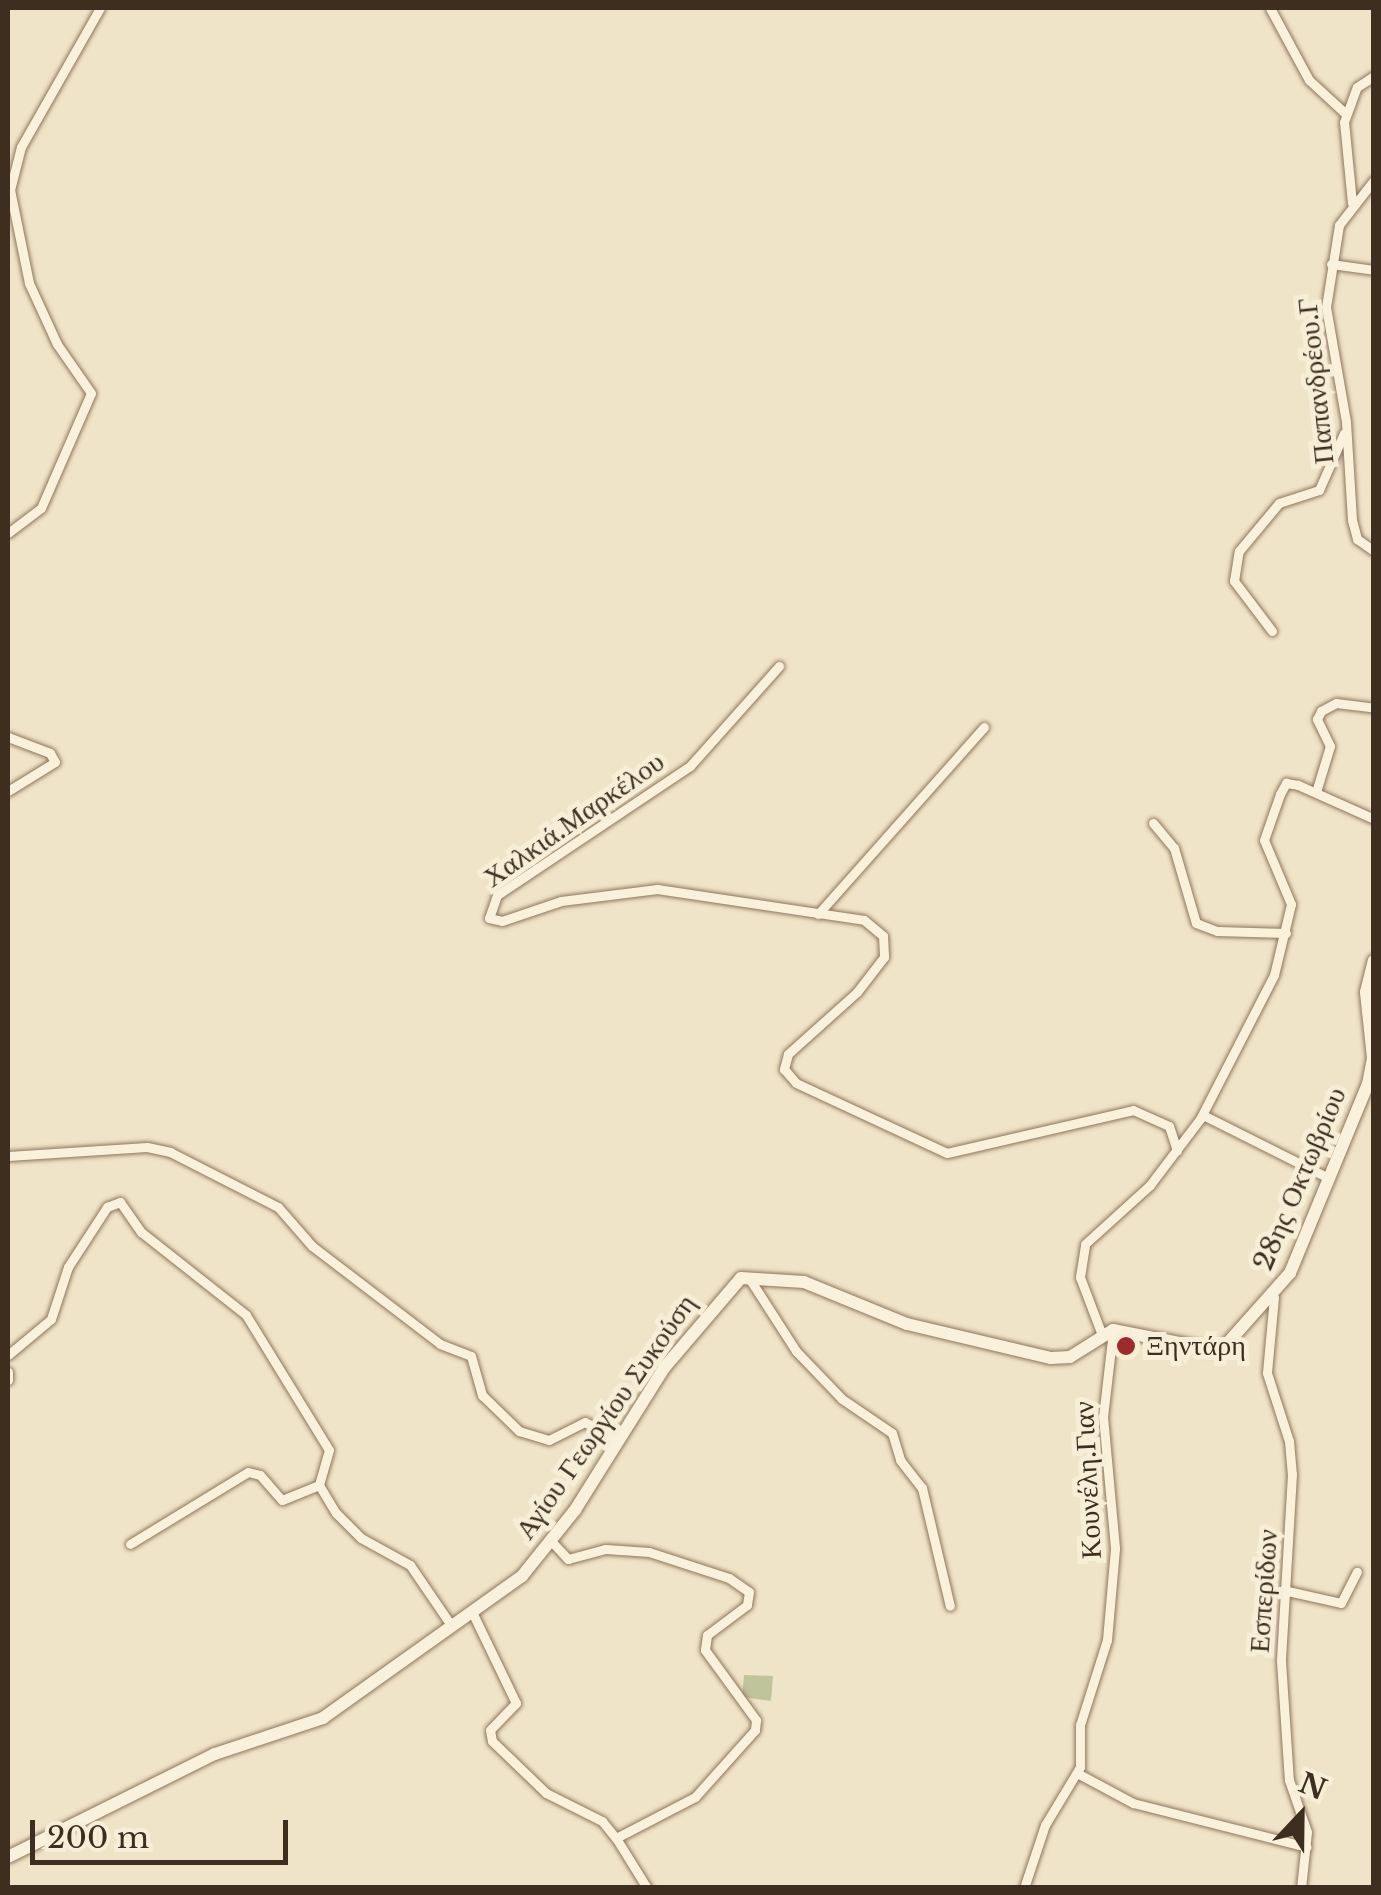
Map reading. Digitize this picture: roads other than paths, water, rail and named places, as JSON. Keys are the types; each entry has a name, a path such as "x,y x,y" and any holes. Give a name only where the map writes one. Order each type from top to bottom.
{"main road":[{"name":"28ης Οκτωβρίου","path":"1274,1298 1371,1074 1372,1019 1366,992 1374,960"},
{"path":"749,1278 804,1282 907,1324 1051,1358 1070,1357 1108,1332 1216,1350 1274,1298"},
{"name":"Αγίου Γεωργίου Συκούση","path":"8,1857 214,1754 323,1718 522,1576 552,1543 712,1304 734,1283 749,1278"}],"street":[{"path":"8,532 42,508 91,393 57,344 29,283 10,190 21,147 100,8"},
{"path":"1270,8 1308,80 1346,114"},
{"path":"1373,187 1352,202 1343,144 1346,114 1359,84 1374,76"},
{"name":"Παπανδρέου.Γ","path":"1352,202 1339,226 1331,264 1327,322 1346,430 1352,520 1358,539 1374,552"},
{"path":"1331,264 1374,270"},
{"path":"1272,631 1234,581 1238,551 1280,503 1319,490 1346,430"},
{"name":"Χαλκιά.Μαρκέλου","path":"779,666 690,766 497,896 488,915 502,921 572,899 657,889 870,924 886,948 864,984 788,1054 784,1068 796,1083 947,1153 1133,1110 1169,1126 1177,1151"},
{"path":"1316,792 1330,746 1317,719 1320,711 1336,703 1374,708"},
{"path":"818,914 984,727"},
{"path":"8,736 50,753 56,762 8,792"},
{"path":"1108,1332 1080,1276 1085,1244 1177,1151 1203,1115 1264,999 1286,933 1290,890 1264,840 1286,783 1316,792 1374,819"},
{"path":"1153,823 1174,848 1196,923 1217,932 1286,933"},
{"path":"1203,1115 1329,1178"},
{"path":"8,1156 147,1147 170,1152 278,1206 312,1246 440,1344 471,1356 482,1394 520,1431 549,1440 586,1422 618,1441"},
{"path":"8,1355 51,1319 68,1267 118,1201 140,1232 246,1315 329,1450 319,1486"},
{"path":"749,1278 796,1350 842,1399 892,1433 900,1460 922,1488 950,1606"},
{"name":"Εσπερίδων","path":"1274,1298 1267,1372 1289,1440 1292,1474 1283,1590 1289,1780 1307,1847 1301,1888"},
{"name":"Κουνέλη.Γιαν","path":"1077,1773 1082,1715 1102,1665 1115,1568 1102,1417 1108,1332"},
{"path":"8,1372 8,1380"},
{"path":"130,1544 248,1472 260,1475 282,1500 319,1486"},
{"path":"319,1486 354,1533 410,1565 452,1626"},
{"path":"552,1543 568,1559 606,1549 649,1552 729,1578 749,1592 747,1604 708,1635 705,1650 756,1720 755,1730 694,1797 616,1838"},
{"path":"1283,1590 1341,1603 1358,1572"},
{"path":"472,1612 516,1702 490,1730 492,1741 546,1793 602,1821 647,1888"},
{"path":"1024,1888 1045,1824 1077,1773 1133,1804 1307,1847"}],"place":[{"name":"Ξηντάρη","path":"1126,1346"}]}
